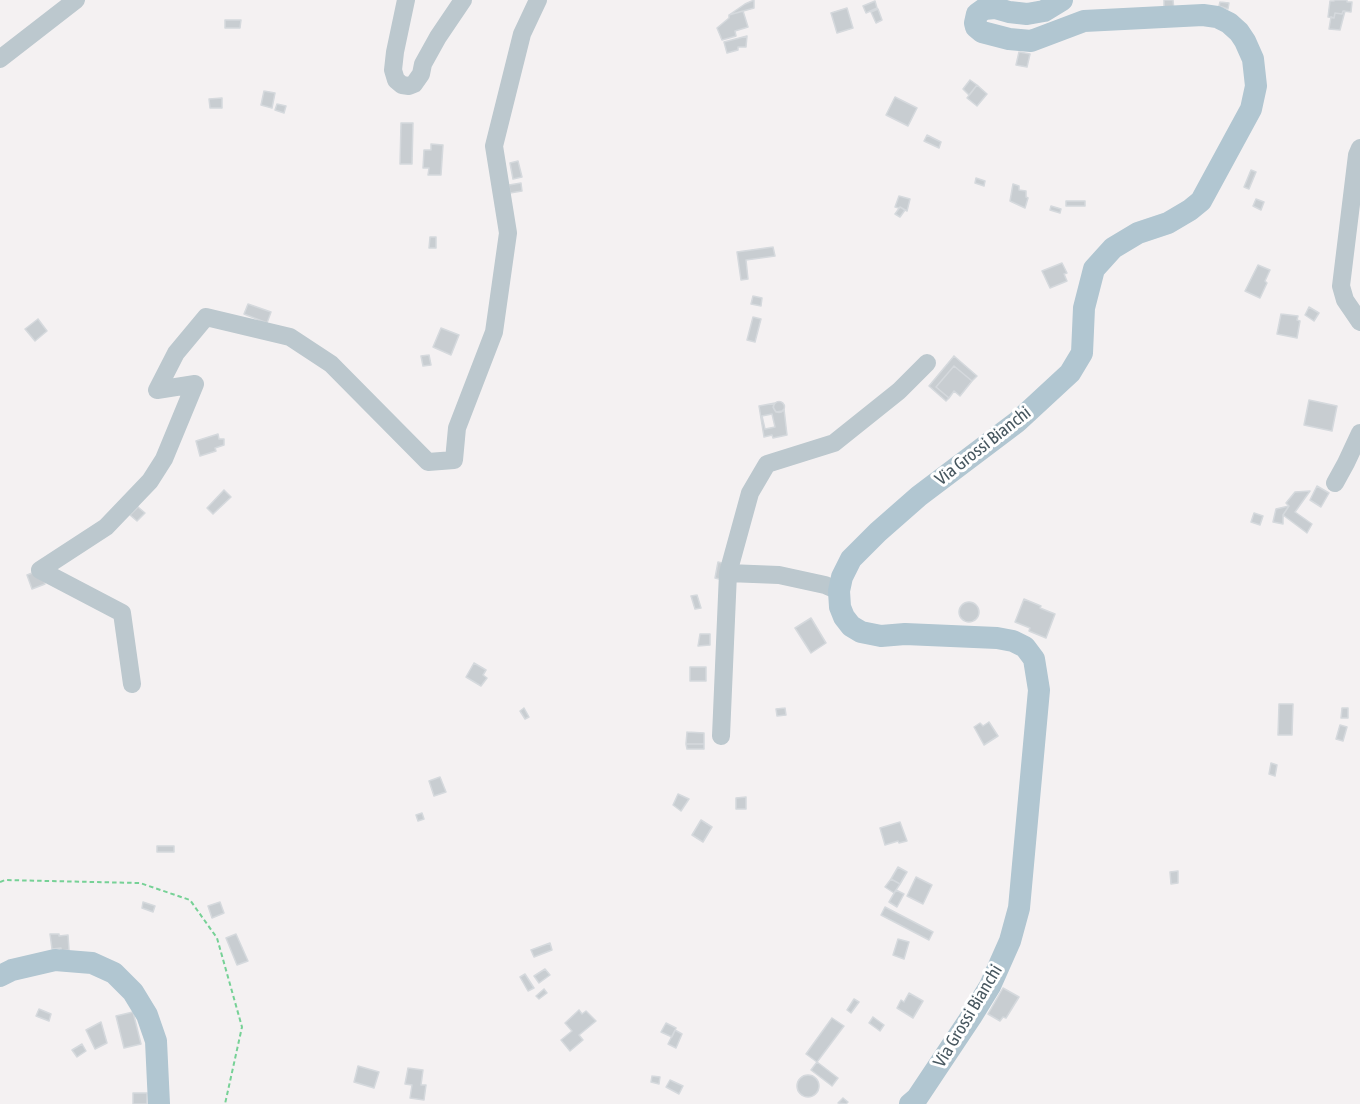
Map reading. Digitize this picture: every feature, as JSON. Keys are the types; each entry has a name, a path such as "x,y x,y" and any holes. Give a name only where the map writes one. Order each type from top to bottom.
{"main road":[{"name":"Via Grossi Bianchi","path":"910,1104 917,1098 971,1017 990,986 1010,941 1019,908 1039,690 1034,659 1025,647 1013,641 998,638 905,634 881,636 861,632 851,626 840,607 839,591 842,577 851,559 878,532 920,496 1017,422 1070,373 1082,353 1084,308 1094,269 1113,248 1138,233 1168,223 1201,201 1251,109 1256,86 1253,59 1245,40 1229,23 1217,17 1203,15 1084,21 1031,41 1008,39 982,32 976,27 977,14 984,9 995,8 1027,14 1044,11 1062,0"},
{"path":"0,976 12,970 55,960 92,963 114,973 132,992 147,1015 156,1041 159,1104"}],"street":[{"path":"0,58 76,0"},
{"path":"406,0 393,70 396,80 402,85 409,86 414,84 421,74 423,64 438,37 463,0"},
{"path":"132,684 122,613 40,570 106,527 150,481 164,459 195,384 157,390 176,353 206,317 290,337 331,364 428,462 454,460 457,428 495,332 508,233 494,146 522,34 538,0"},
{"path":"1360,148 1357,155 1341,286 1345,300 1360,322"},
{"path":"721,736 728,573 750,493 767,464 834,443 899,391 927,363"},
{"path":"1335,483 1360,433"},
{"path":"728,573 779,575 825,585 839,591"}],"path":[{"path":"0,882 5,880 140,883 190,900 217,938 242,1027 225,1104"}],"building":[{"path":"754,0 754,8 729,15 745,4"},
{"path":"1164,0 1173,0 1174,10 1164,11"},
{"path":"875,1 877,8 866,13 863,6"},
{"path":"1330,1 1352,2 1351,12 1343,11 1342,14 1335,13 1334,18 1328,17"},
{"path":"1220,2 1229,3 1228,9 1219,6"},
{"path":"847,8 853,28 837,33 831,13"},
{"path":"878,9 882,20 876,23 871,12"},
{"path":"743,11 748,27 735,31 736,36 722,40 717,28 729,18 729,15"},
{"path":"1345,11 1340,30 1329,29 1331,17 1334,18 1335,13 1342,14"},
{"path":"225,20 241,20 240,28 225,28"},
{"path":"747,36 746,47 738,47 738,50 727,53 724,42"},
{"path":"1019,52 1030,54 1027,67 1016,65"},
{"path":"970,80 977,85 969,95 963,89"},
{"path":"977,85 987,94 977,106 967,98"},
{"path":"264,91 275,93 272,108 261,105"},
{"path":"895,97 917,108 908,126 886,115"},
{"path":"222,98 222,108 210,108 209,99"},
{"path":"277,104 286,106 284,113 275,110"},
{"path":"401,123 413,123 412,164 400,164"},
{"path":"927,135 941,142 939,148 924,141"},
{"path":"431,144 443,145 441,175 428,175 429,168 423,168 424,150 431,150"},
{"path":"518,161 522,177 513,179 510,163"},
{"path":"1251,170 1256,172 1249,189 1244,187"},
{"path":"976,178 985,181 984,186 975,183"},
{"path":"521,183 522,191 510,193 509,185"},
{"path":"1013,184 1019,186 1019,190 1026,191 1028,198 1025,208 1010,201"},
{"path":"899,196 910,199 907,211 895,207"},
{"path":"1256,199 1264,202 1261,210 1253,206"},
{"path":"1066,201 1085,201 1085,206 1066,206"},
{"path":"1051,206 1061,209 1060,213 1050,210"},
{"path":"900,207 905,210 900,217 895,214"},
{"path":"430,237 436,237 436,248 429,248"},
{"path":"773,247 775,256 746,260 748,279 741,280 737,252"},
{"path":"1062,263 1067,273 1064,274 1067,281 1050,288 1042,271"},
{"path":"1258,265 1270,270 1260,298 1245,291"},
{"path":"753,296 762,298 761,306 751,304"},
{"path":"248,304 271,312 267,323 244,314"},
{"path":"1309,307 1319,313 1314,321 1305,315"},
{"path":"1281,314 1298,316 1297,320 1300,321 1297,338 1277,334"},
{"path":"753,317 761,319 755,342 747,340"},
{"path":"38,319 47,331 35,341 25,329"},
{"path":"441,328 459,335 451,355 433,347"},
{"path":"429,355 431,365 423,366 421,356"},
{"path":"954,356 977,376 972,381 954,366 936,387 949,398 946,401 929,386"},
{"path":"954,366 972,381 960,396 954,391 949,398 936,387"},
{"path":"1309,400 1337,406 1332,431 1304,425"},
{"path":"779,402 783,403 783,411 779,412 775,411 774,407 775,403"},
{"path":"775,403 773,407 776,412 784,409 787,435 764,437 759,406"},
{"path":"772,414 775,427 765,429 762,416"},
{"path":"218,434 219,439 224,439 224,445 215,448 216,451 200,456 196,441"},
{"path":"1317,486 1329,493 1321,507 1310,500"},
{"path":"224,490 231,497 213,514 207,508"},
{"path":"1310,491 1295,512 1312,524 1307,533 1283,515 1289,506 1286,503 1295,492"},
{"path":"1289,506 1283,515 1283,524 1273,522 1276,509"},
{"path":"138,507 145,513 137,521 130,515"},
{"path":"1254,513 1263,516 1260,525 1251,522"},
{"path":"718,562 726,564 723,580 715,578"},
{"path":"40,570 45,584 32,589 27,575"},
{"path":"697,595 701,608 695,609 691,596"},
{"path":"1024,599 1055,614 1046,638 1015,622"},
{"path":"969,602 976,605 979,612 976,619 969,622 962,619 959,612 962,605"},
{"path":"811,618 826,643 811,653 795,628"},
{"path":"700,634 710,634 710,645 698,646"},
{"path":"474,663 486,670 483,675 487,678 481,686 466,677"},
{"path":"690,667 706,667 706,681 690,681"},
{"path":"1279,704 1293,704 1292,735 1278,735"},
{"path":"524,708 529,717 525,719 520,711"},
{"path":"785,708 786,715 777,716 776,709"},
{"path":"1342,708 1348,708 1348,718 1341,718"},
{"path":"989,722 998,736 984,745 974,727 980,723 983,726"},
{"path":"1340,725 1347,727 1343,741 1336,739"},
{"path":"687,732 704,733 704,744 686,744"},
{"path":"686,744 704,744 704,749 687,749"},
{"path":"1271,763 1277,765 1275,776 1269,774"},
{"path":"440,777 446,792 434,796 429,781"},
{"path":"678,794 689,799 681,811 673,805"},
{"path":"746,797 746,809 736,809 736,798"},
{"path":"422,813 424,819 418,821 416,815"},
{"path":"701,820 712,827 703,842 692,835"},
{"path":"900,822 907,841 885,845 880,828"},
{"path":"157,846 174,846 174,852 157,852"},
{"path":"898,867 907,872 900,884 891,879"},
{"path":"1178,871 1178,883 1171,884 1170,872"},
{"path":"916,877 932,885 923,904 907,896"},
{"path":"891,879 900,884 894,893 885,887"},
{"path":"896,890 904,894 897,907 889,902"},
{"path":"143,902 155,906 153,912 142,908"},
{"path":"220,902 224,913 212,918 208,906"},
{"path":"885,907 933,932 929,940 881,915"},
{"path":"50,934 68,935 69,950 52,949"},
{"path":"236,934 248,961 237,965 226,938"},
{"path":"898,939 909,942 904,959 893,955"},
{"path":"550,943 552,950 534,957 531,950"},
{"path":"545,969 550,975 539,983 534,976"},
{"path":"525,974 534,988 528,991 520,977"},
{"path":"1003,988 1019,997 1006,1018 1003,1017 1000,1021 988,1014"},
{"path":"544,989 547,993 539,999 536,996"},
{"path":"909,993 923,1001 913,1018 897,1008 901,1000 904,1002"},
{"path":"854,999 859,1002 851,1013 847,1010"},
{"path":"39,1009 51,1014 49,1021 36,1016"},
{"path":"579,1010 582,1014 586,1011 596,1021 579,1035 583,1040 570,1051 561,1040 572,1031 565,1023"},
{"path":"133,1012 141,1044 124,1048 116,1016"},
{"path":"873,1017 884,1025 880,1031 869,1023"},
{"path":"832,1018 844,1026 817,1062 806,1054"},
{"path":"101,1022 107,1043 95,1049 86,1030"},
{"path":"666,1023 676,1028 672,1037 661,1032"},
{"path":"675,1030 682,1034 676,1048 668,1044"},
{"path":"82,1044 86,1051 77,1057 72,1050"},
{"path":"817,1062 838,1078 832,1086 811,1070"},
{"path":"358,1066 379,1072 374,1088 354,1082"},
{"path":"408,1068 423,1070 421,1085 426,1085 424,1100 410,1098 412,1085 405,1084"},
{"path":"808,1075 816,1078 819,1086 816,1094 808,1097 800,1094 797,1086 800,1078"},
{"path":"652,1076 660,1077 659,1084 651,1082"},
{"path":"670,1080 683,1086 679,1094 666,1087"},
{"path":"133,1093 147,1093 147,1104 133,1104"},
{"path":"843,1098 848,1102 838,1103"}]}
